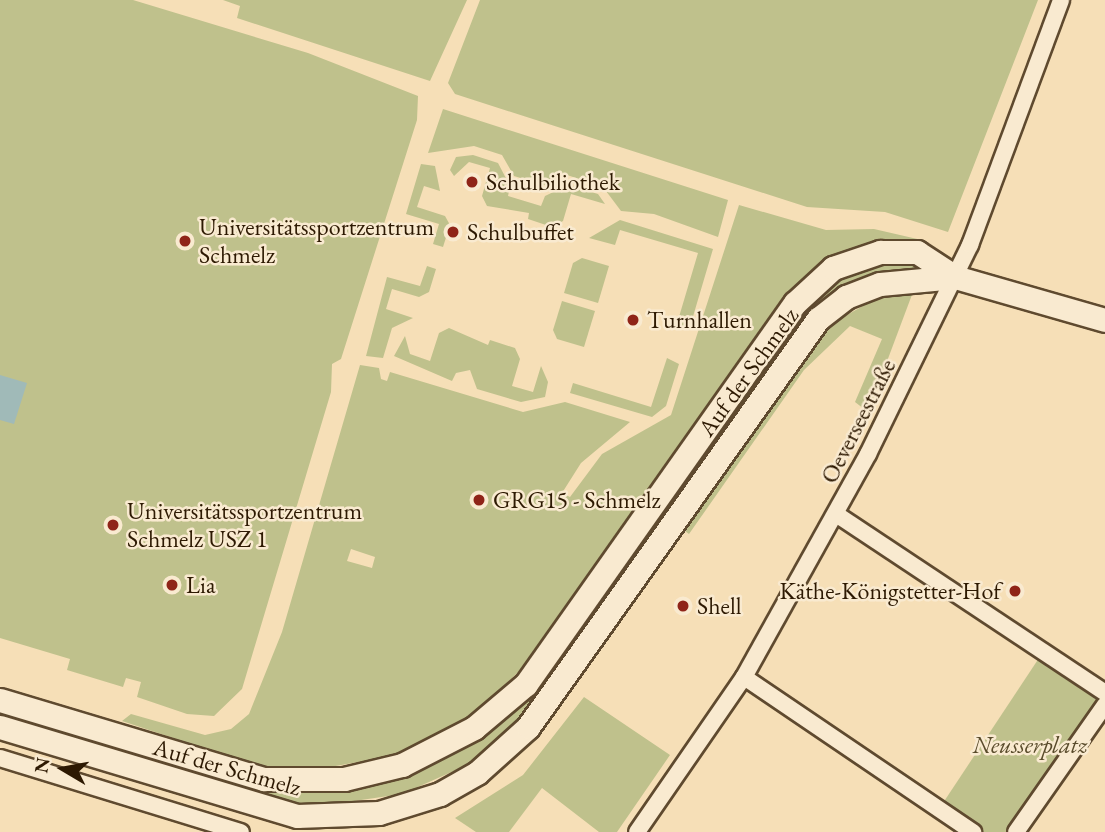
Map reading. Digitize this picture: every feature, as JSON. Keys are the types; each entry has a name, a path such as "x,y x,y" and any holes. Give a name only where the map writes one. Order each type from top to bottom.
{"main road":[{"name":"Auf der Schmelz","path":"0,700 264,779 344,779 422,757 487,719 537,670 818,279 859,257 901,250 926,257 955,277"},
{"path":"955,277 1105,320"},
{"name":"Auf der Schmelz","path":"0,727 297,816 379,813 440,794 477,772 528,727 818,319 846,297 880,284 955,277"}],"street":[{"name":"Oeverseestraße","path":"639,831 744,677 836,514 955,277 1061,0"},
{"path":"836,514 1105,693"},
{"path":"744,677 973,832"},
{"path":"1016,832 1105,705"},
{"path":"0,758 241,832"}],"green space":[{"name":"Universitätssportzentrum Schmelz","path":"0,0 133,0 308,53 418,96 417,120 341,359 332,364 331,392 242,689 214,716 187,714 137,697 141,682 126,678 123,687 67,670 70,659 0,638"},
{"path":"223,0 467,0 430,81 237,18 240,6"},
{"path":"480,0 1038,0 948,232 885,212 807,207 455,94 448,83"},
{"path":"443,109 728,200 718,237 654,214 621,211 603,187 567,175 544,185 514,176 502,155 474,146 428,153"},
{"path":"473,155 498,163 510,186 508,196 541,206 545,196 568,185 598,194 605,204 571,194 563,221 552,227 528,219 529,213 487,206 482,196 490,168 469,162 454,176 450,170 456,157"},
{"path":"421,164 435,166 440,191 424,186 417,207 445,216 450,225 443,247 433,244 439,224 406,214"},
{"path":"739,205 826,230 874,229 926,241 854,247 797,285 538,653 472,716 398,755 313,770 266,769 122,721 131,714 205,735 231,729 249,714 282,632 360,365 379,368 381,379 387,381 390,372 523,412 565,402 630,422 581,463 562,493 570,497 602,454 671,415","holes":["351,549 375,557 372,568 347,561"]},
{"path":"620,220 713,249 689,330 676,327 698,253 620,230 615,245 589,238"},
{"path":"582,258 609,266 598,303 564,293 573,263"},
{"path":"899,261 922,264 921,271 897,269 846,283 808,314 518,722 465,766 402,794 327,805 288,802 116,751 288,792 362,788 458,752 536,688 802,309 841,276"},
{"path":"427,266 436,269 429,292 419,297 392,289 386,309 413,318 392,328 383,358 366,356 387,277 420,286"},
{"path":"913,292 868,412 855,402 882,339 850,326 804,370 689,534 681,528 819,331 882,295"},
{"path":"562,301 595,311 584,347 557,339 553,330"},
{"path":"449,328 488,345 490,340 515,348 520,359 512,386 533,392 541,366 548,382 545,397 521,402 477,389 470,370 456,373 452,381 394,356 405,336 410,354 430,361 439,333"},
{"path":"667,358 679,364 666,406 652,417 570,393 573,383 651,407"},
{"name":"Neusserplatz","path":"1043,652 1105,693 1016,832 973,832 939,809"},
{"path":"584,697 670,755 617,832 599,832 542,788 509,832 476,832 455,818 523,775"},
{"path":"0,710 99,741 98,746 0,715"}],"water":[{"path":"0,375 27,383 14,424 0,420"}],"place":[{"name":"Schulbiliothek","path":"472,182"},
{"name":"Schulbuffet","path":"453,232"},
{"name":"Universitätssportzentrum Schmelz","path":"185,241"},
{"name":"Turnhallen","path":"633,320"},
{"name":"GRG15 - Schmelz","path":"479,500"},
{"name":"Universitätssportzentrum Schmelz USZ 1","path":"113,525"},
{"name":"Lia","path":"172,585"},
{"name":"Käthe-Königstetter-Hof","path":"1015,591"},
{"name":"Shell","path":"683,606"}]}
